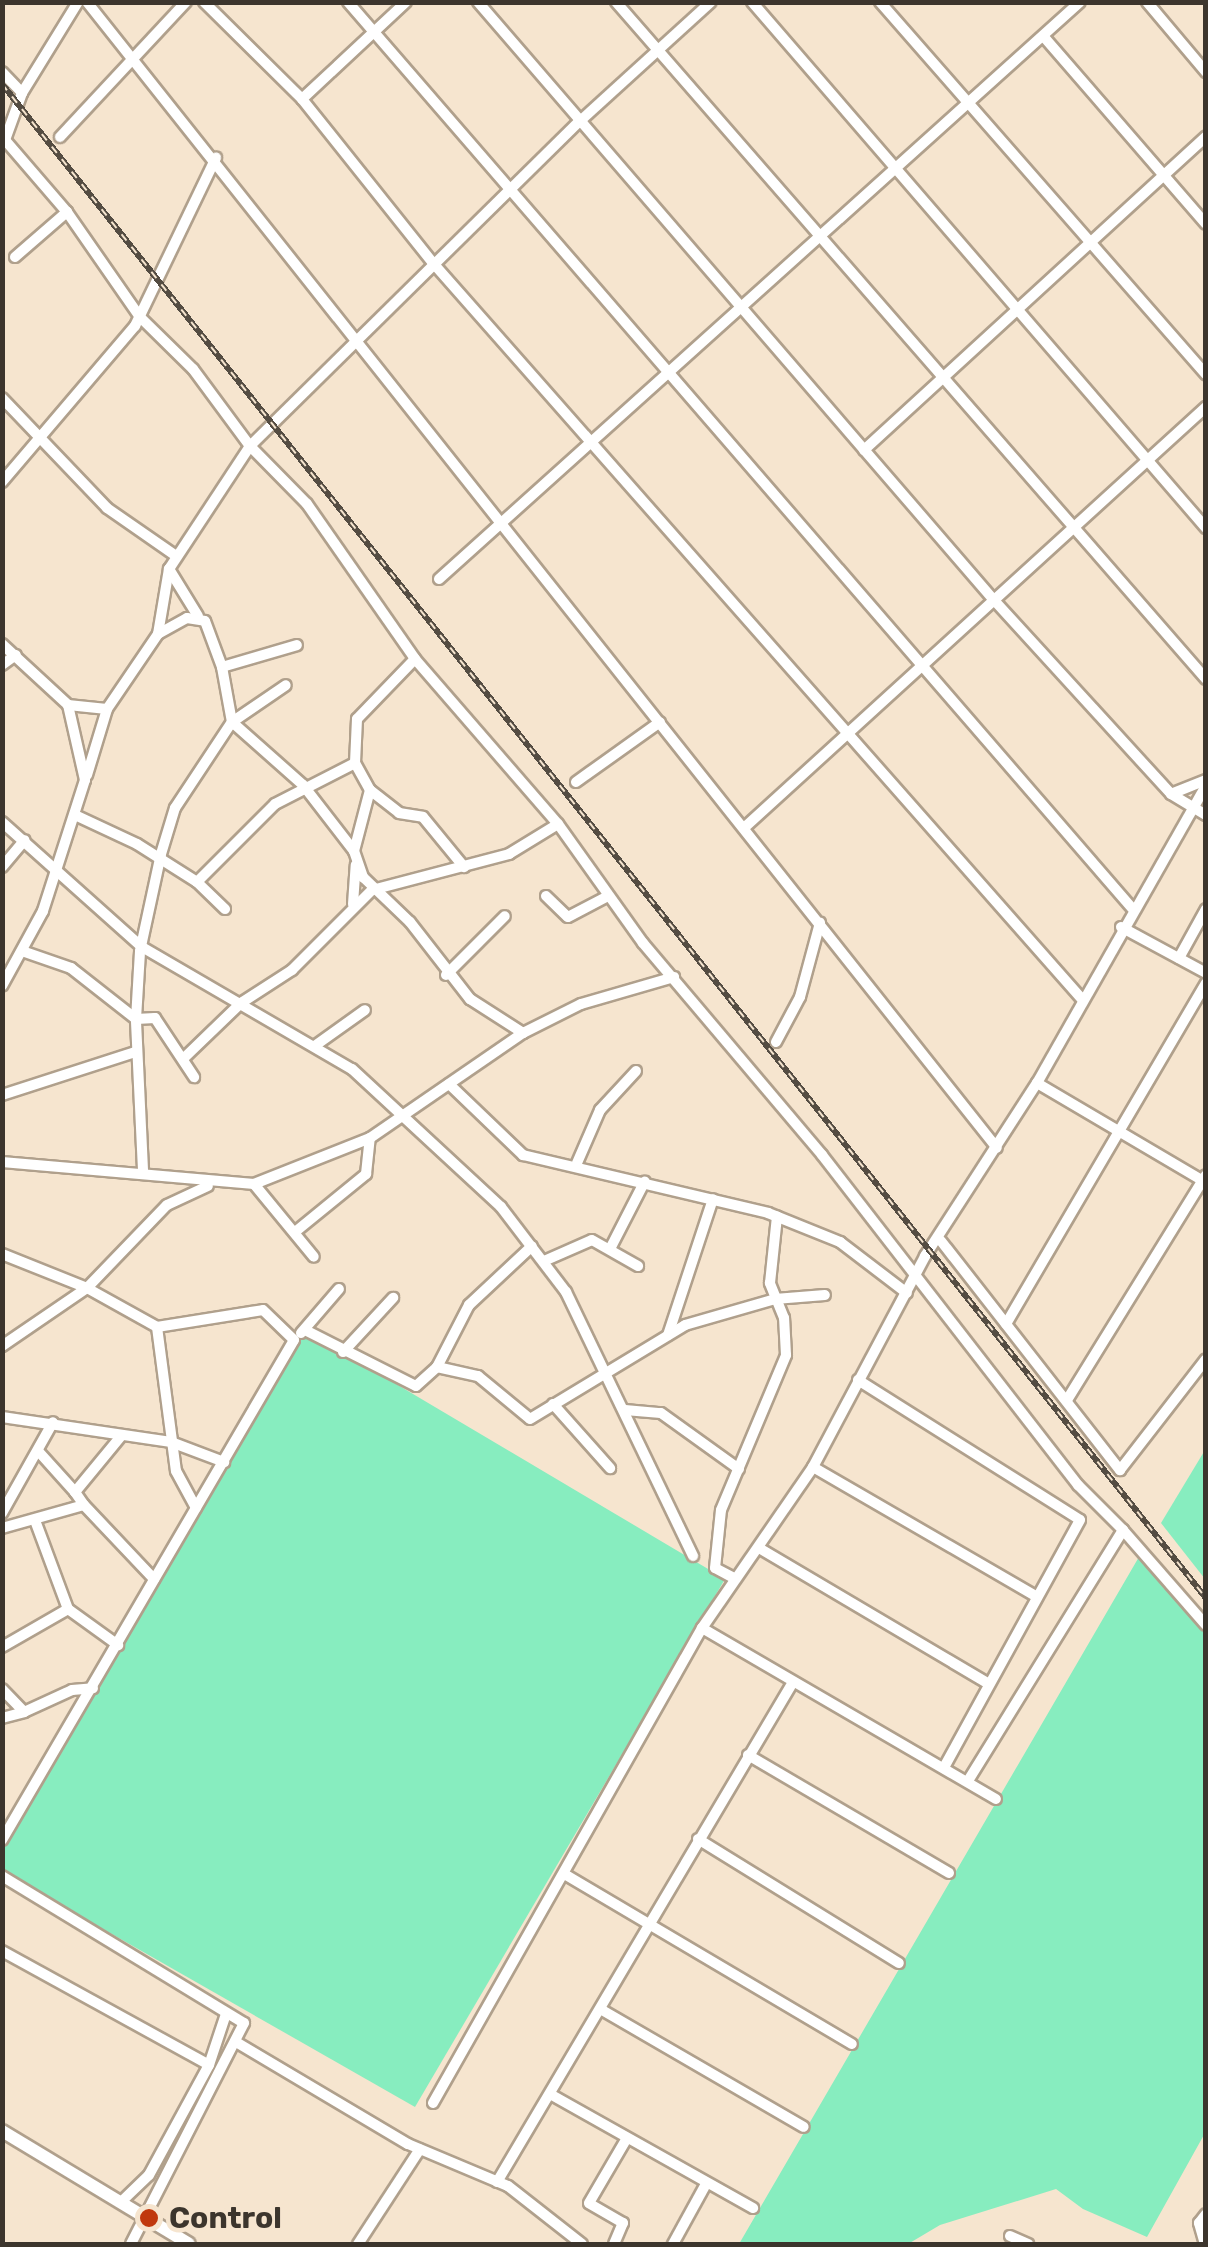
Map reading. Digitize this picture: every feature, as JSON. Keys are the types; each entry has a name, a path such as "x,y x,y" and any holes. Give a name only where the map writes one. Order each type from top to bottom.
{"main road":[{"path":"3,2132 187,2244"}],"street":[{"path":"78,2 22,93 3,141 67,212 140,317 193,369 250,446 307,504 414,659 558,824 608,896 918,1277 1078,1485 1206,1625"},
{"path":"87,2 136,57 997,1148"},
{"path":"60,138 186,2"},
{"path":"204,2 302,99 434,262 1080,998"},
{"path":"348,2 506,192 670,373 919,666 1132,908"},
{"path":"302,99 406,2"},
{"path":"478,2 579,122 745,306 993,599 1171,794 1206,815"},
{"path":"616,2 942,382 1206,679"},
{"path":"2,986 22,951 56,868 107,709 158,634 169,569 250,446 506,192 711,2"},
{"path":"752,2 1015,313 1206,528"},
{"path":"880,2 1206,375"},
{"path":"439,579 1080,2"},
{"path":"1147,2 1206,72"},
{"path":"1044,37 1206,224"},
{"path":"2,72 22,93"},
{"path":"864,450 1206,137"},
{"path":"2,482 140,317 216,158"},
{"path":"15,257 67,212"},
{"path":"2,398 106,508 176,556"},
{"path":"745,827 844,732 1206,406"},
{"path":"169,569 198,616 222,667 232,722 303,784 354,852"},
{"path":"158,634 198,616"},
{"path":"2,644 68,705 85,780"},
{"path":"222,667 297,645"},
{"path":"2,664 16,655"},
{"path":"414,659 357,719 355,763 370,790 399,813 423,817 464,867"},
{"path":"143,1170 134,1052 142,947 160,859 176,808 232,722 286,685"},
{"path":"68,705 107,709"},
{"path":"576,782 660,722"},
{"path":"197,882 246,827 303,784 355,763"},
{"path":"1171,794 1206,782"},
{"path":"433,2103 566,1875 702,1628 732,1578 759,1548 812,1467 906,1293 1037,1083 1080,998 1206,782"},
{"path":"353,904 354,852 370,790"},
{"path":"75,815 197,882 225,909"},
{"path":"2,822 142,947 316,1045 403,1117 501,1208 544,1261 609,1374 693,1556"},
{"path":"185,1056 241,1003 292,970 353,904 372,890 509,854 558,824"},
{"path":"2,866 25,840"},
{"path":"356,864 372,890 410,922 446,975 522,1033"},
{"path":"546,896 568,917 608,896"},
{"path":"1179,958 1206,908"},
{"path":"446,975 505,916"},
{"path":"776,1042 800,996 820,923"},
{"path":"1121,927 1206,973"},
{"path":"22,951 71,968 136,1019 155,1018 185,1056 194,1077"},
{"path":"2,1162 143,1170 209,1185 254,1184 370,1138 522,1033 580,1004 674,976"},
{"path":"1006,1324 1206,983"},
{"path":"316,1045 365,1010"},
{"path":"2,1095 134,1052"},
{"path":"578,1163 600,1110 636,1071"},
{"path":"1037,1083 1204,1180 1067,1400"},
{"path":"449,1084 522,1155 578,1163 776,1216 840,1242 906,1293"},
{"path":"295,1232 366,1174 370,1138"},
{"path":"610,1249 645,1181"},
{"path":"254,1184 314,1257"},
{"path":"2,1346 87,1288 168,1205 209,1185"},
{"path":"667,1337 713,1199"},
{"path":"732,1578 715,1568 723,1532 717,1528 786,1355 784,1318 775,1299 770,1266 776,1216"},
{"path":"544,1261 592,1240 638,1266"},
{"path":"941,1240 1122,1470 1206,1359"},
{"path":"305,1330 407,1386 438,1367 469,1305 532,1246"},
{"path":"2,1254 87,1288 157,1327 263,1310 294,1340"},
{"path":"2,1840 294,1340 340,1289"},
{"path":"438,1367 478,1376 522,1419 609,1374 685,1325 775,1299 824,1294"},
{"path":"343,1352 393,1298"},
{"path":"157,1327 171,1442 179,1479 196,1508"},
{"path":"858,1380 1078,1516 944,1766"},
{"path":"553,1404 610,1468"},
{"path":"625,1410 661,1413 739,1469"},
{"path":"2,1418 54,1422 171,1442 224,1462"},
{"path":"2,1513 54,1422"},
{"path":"74,1492 122,1435"},
{"path":"39,1452 154,1579"},
{"path":"812,1467 1037,1597"},
{"path":"2,1528 36,1523 84,1506"},
{"path":"36,1523 68,1609 118,1645"},
{"path":"968,1781 1123,1530"},
{"path":"759,1548 989,1684"},
{"path":"2,1646 68,1609"},
{"path":"702,1628 944,1766 996,1800"},
{"path":"497,2182 794,1682"},
{"path":"2,1718 72,1690 92,1688"},
{"path":"2,1690 24,1712"},
{"path":"748,1755 949,1873"},
{"path":"698,1839 899,1963"},
{"path":"566,1875 852,2044"},
{"path":"2,1876 165,1969 226,2014 240,2015 244,2023 164,2180 149,2218 131,2244"},
{"path":"2,1951 209,2064"},
{"path":"602,2010 804,2128"},
{"path":"122,2202 149,2175 209,2064 226,2014"},
{"path":"236,2042 420,2150 497,2182 582,2244"},
{"path":"550,2094 753,2208"},
{"path":"614,2244 622,2224 589,2203 627,2138"},
{"path":"358,2244 420,2150"},
{"path":"149,2175 164,2180"},
{"path":"673,2244 706,2184"},
{"path":"1205,2244 1199,2223 1206,2214"},
{"path":"1010,2236 1028,2244"}],"green space":[{"path":"305,1330 725,1579 415,2107 3,1872 3,1850"},
{"path":"1205,1450 1205,1579 1161,1523"},
{"path":"1143,1550 1206,1632 1205,2133 1147,2237 1083,2209 1056,2189 940,2225 908,2244 739,2244"}],"railway":[{"path":"2,84 1206,1598"}],"place":[{"name":"Control","path":"149,2218"}]}
